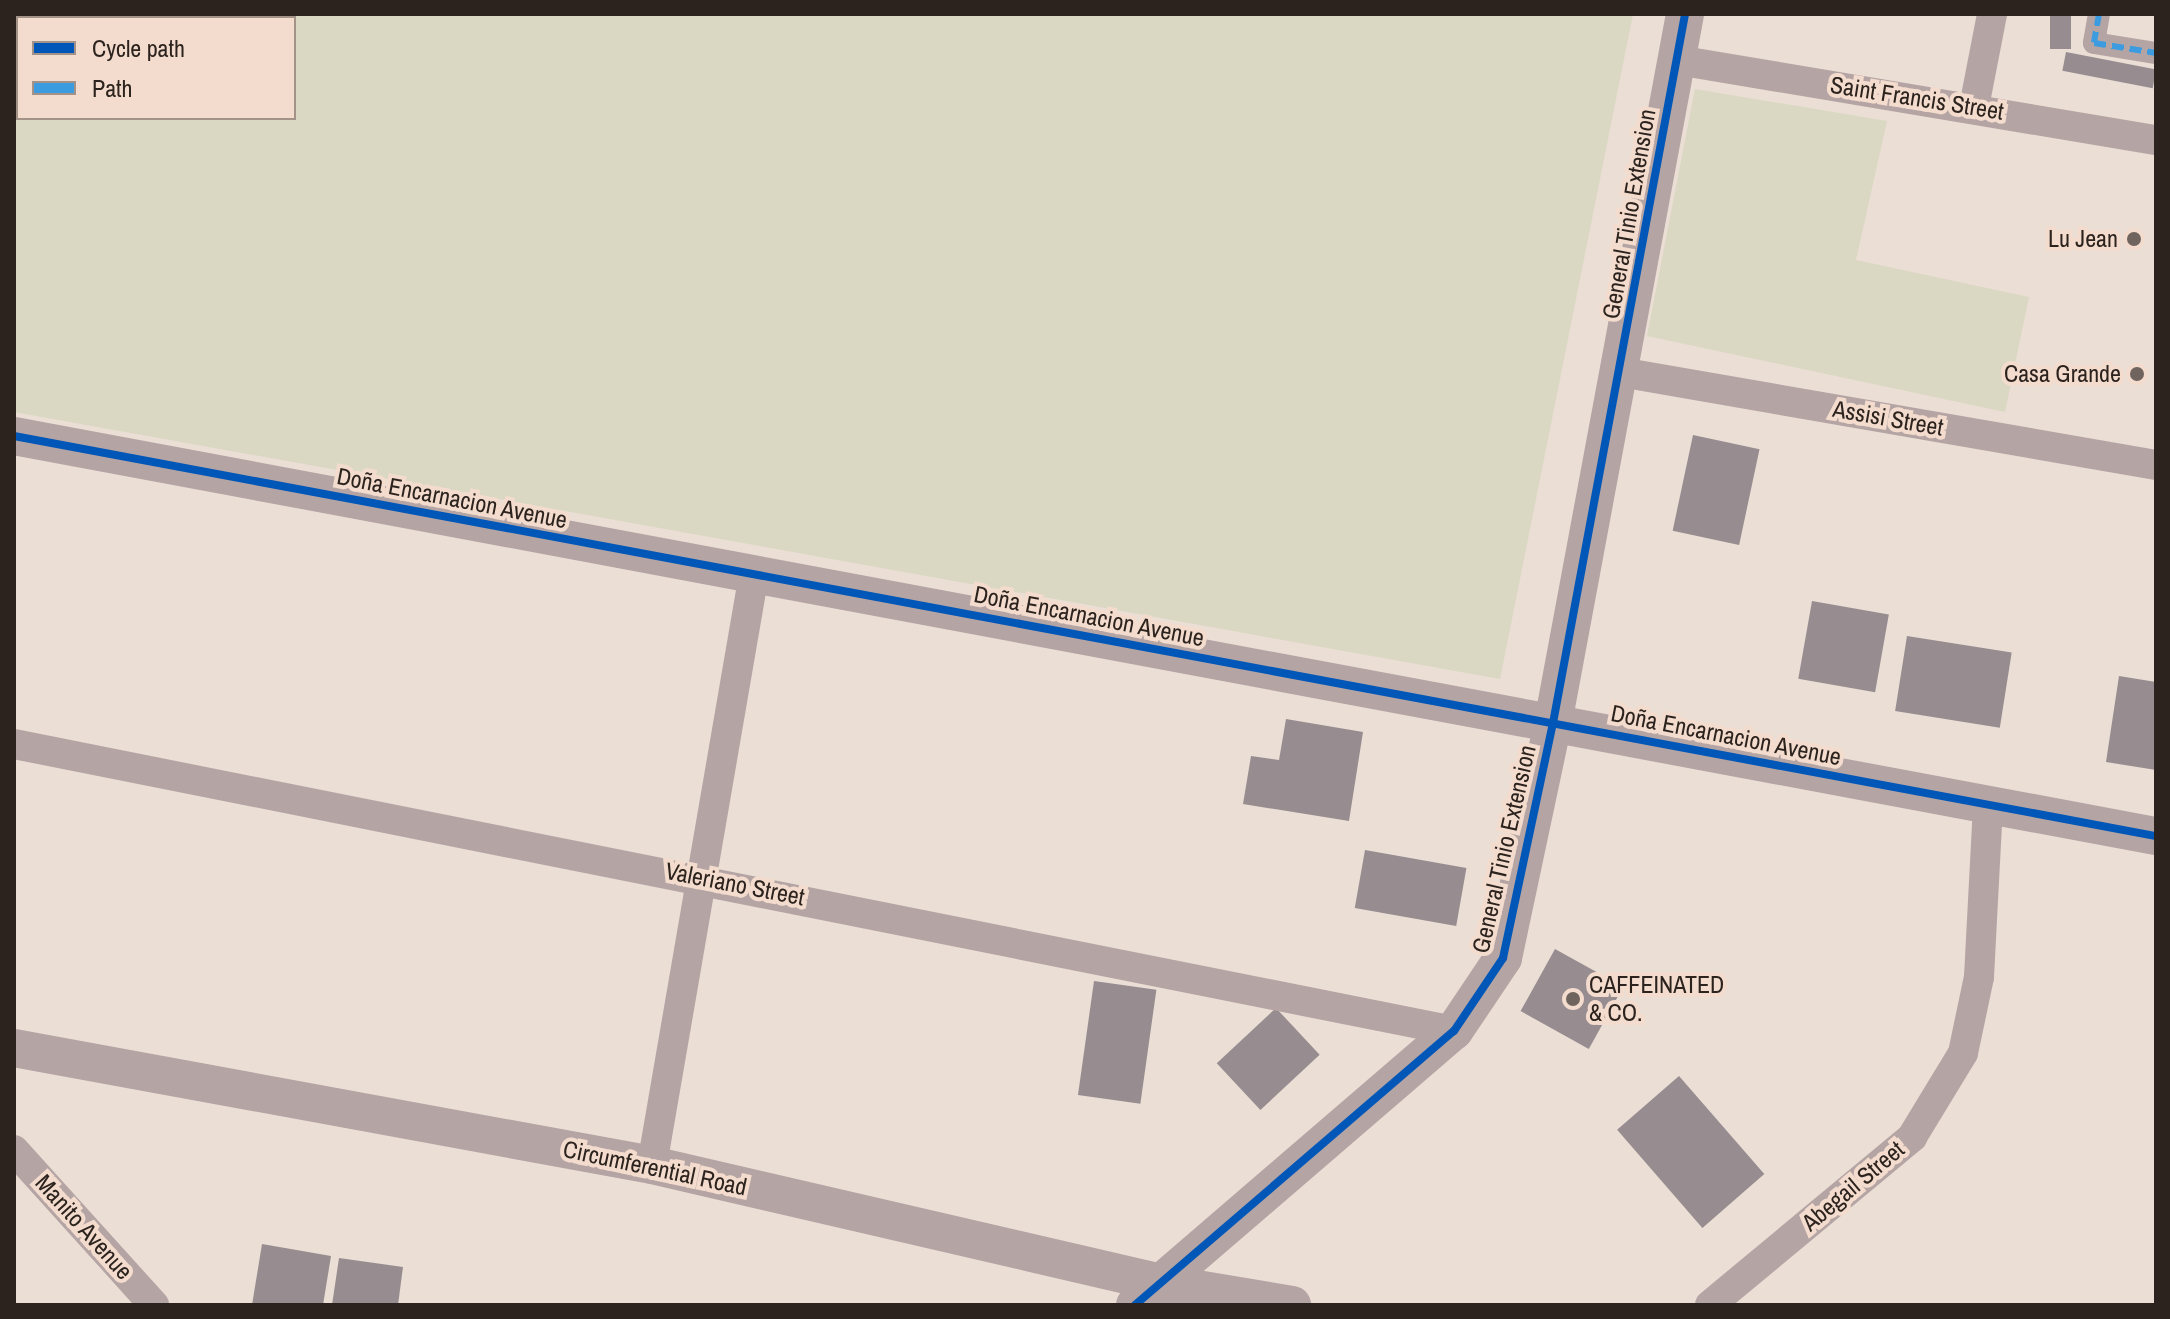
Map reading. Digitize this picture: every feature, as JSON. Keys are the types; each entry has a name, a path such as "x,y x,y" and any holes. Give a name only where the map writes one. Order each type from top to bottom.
{"street":[{"name":"General Tinio Extension","path":"1148,1294 1454,1031 1503,958 1553,723 1685,14"},
{"path":"1974,107 1992,14"},
{"path":"2099,14 2094,43 2156,53"},
{"name":"Saint Francis Street","path":"1677,60 1974,107 2156,140"},
{"name":"Assisi Street","path":"1620,372 2156,465"},
{"name":"Doña Encarnacion Avenue","path":"14,436 2156,836"},
{"path":"652,1165 754,574"},
{"name":"Valeriano Street","path":"14,744 703,878 1454,1031"},
{"name":"Abegail Street","path":"1710,1305 1912,1137 1963,1053 1979,977 1988,804"},
{"name":"Circumferential Road","path":"14,1048 652,1165 1148,1294 1292,1305"},
{"name":"Manito Avenue","path":"14,1150 154,1305"}],"shaded area":[{"path":"14,14 1633,14 1500,679 14,412"},
{"path":"1695,89 1887,121 1856,260 2029,297 2005,412 1647,336"}],"building":[{"path":"2050,14 2071,14 2071,49 2050,49"},
{"path":"2066,52 2156,69 2153,88 2062,71"},
{"path":"1693,435 1760,449 1739,545 1673,531"},
{"path":"1812,601 1889,615 1875,692 1798,679"},
{"path":"1907,636 2012,653 2000,728 1895,711"},
{"path":"2119,676 2156,682 2156,770 2106,762"},
{"path":"1286,719 1363,732 1349,821 1243,804 1251,756 1279,760"},
{"path":"1365,850 1466,868 1456,926 1355,908"},
{"name":"CAFFEINATED & CO.","path":"1555,949 1623,987 1589,1049 1521,1011"},
{"path":"1094,981 1156,990 1140,1104 1078,1095"},
{"path":"1276,1008 1320,1055 1260,1110 1217,1063"},
{"path":"1679,1076 1764,1174 1702,1228 1617,1130"},
{"path":"262,1244 331,1256 323,1305 252,1305"},
{"path":"339,1258 403,1267 398,1305 332,1305"}],"marked path":[{"path":"2099,14 2094,43 2156,53"}],"cycle path":[{"path":"1135,1305 1454,1031 1503,958 1553,723 1685,14"},
{"path":"14,436 2156,836"}],"place":[{"name":"Lu Jean","path":"2134,239"},
{"name":"Casa Grande","path":"2137,374"},
{"name":"CAFFEINATED & CO.","path":"1573,999"}]}
